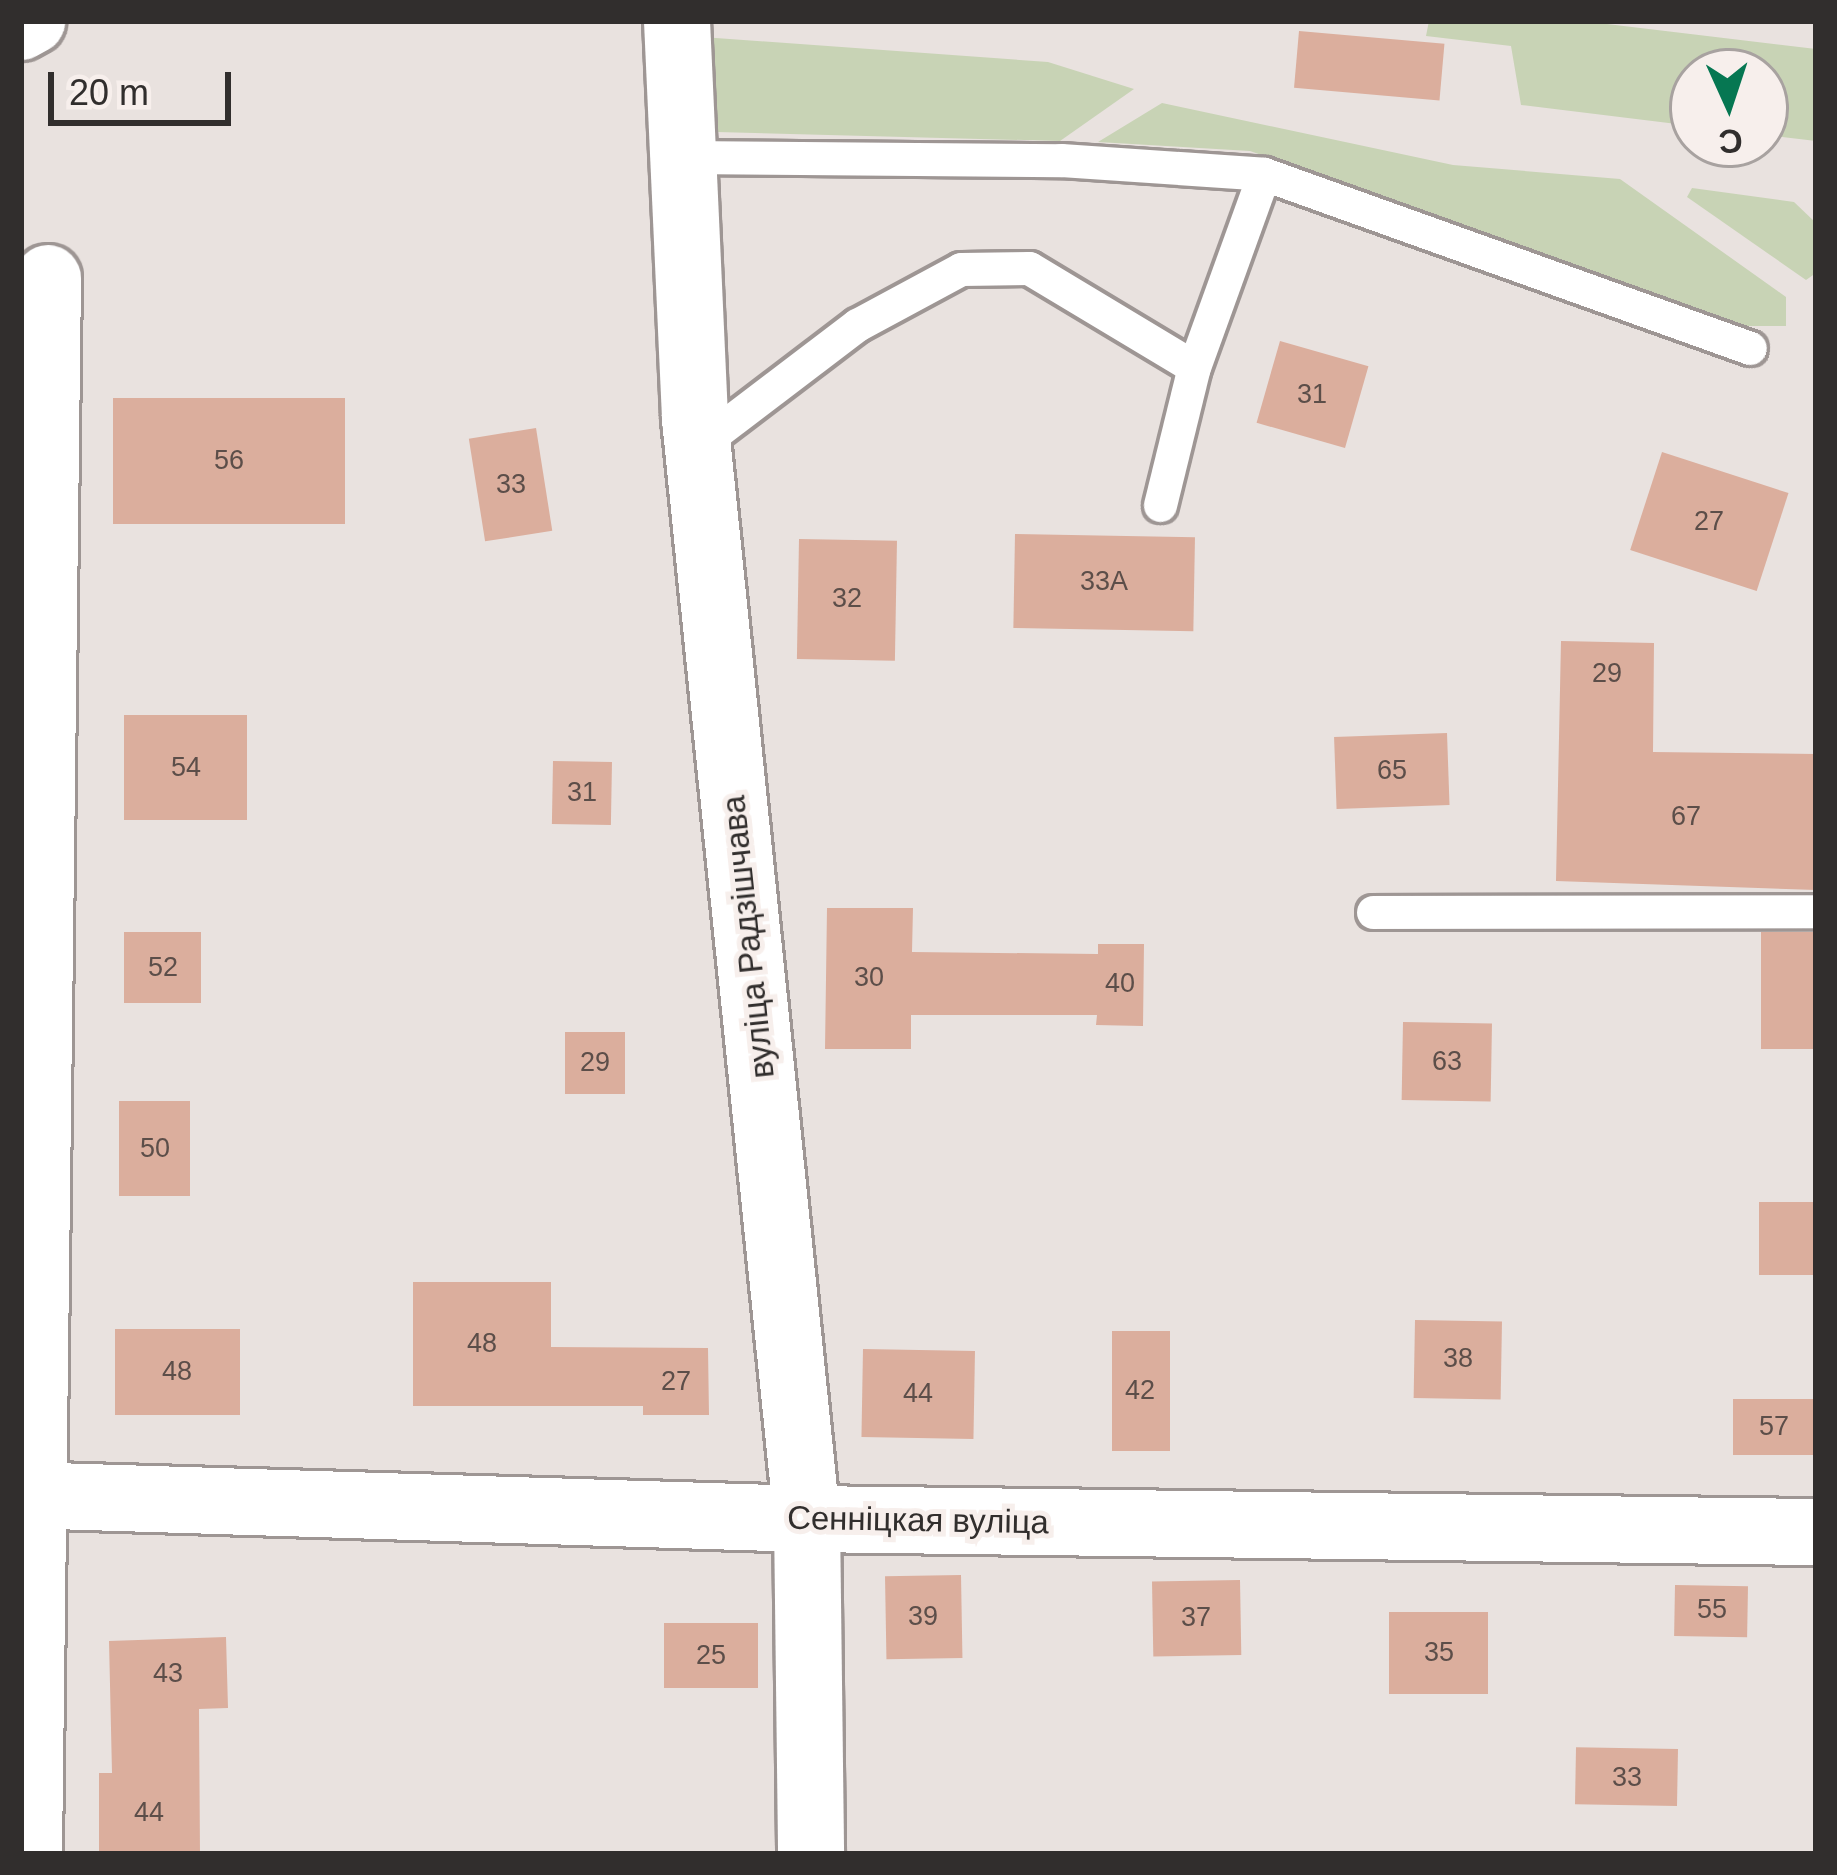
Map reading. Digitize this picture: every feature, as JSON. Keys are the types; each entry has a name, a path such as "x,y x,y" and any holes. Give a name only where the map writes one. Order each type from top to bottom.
{"street":[{"path":"21,27 32,21"},
{"name":"вуліца Радзішчава","path":"677,21 698,446 807,1519 812,1854"},
{"path":"29,1854 35,282"},
{"name":"Сенніцкая вуліца","path":"29,1495 807,1519 1816,1532"}],"lane":[{"path":"684,158 1061,160 1264,174 1750,348"},
{"path":"1160,505 1194,367 1264,174"},
{"path":"698,446 857,325 961,269 1029,268 1194,367"},
{"path":"1373,912 1816,911"}],"green space":[{"path":"1429,21 1582,21 1816,49 1816,141 1789,138 1789,48 1669,48 1669,123 1521,105 1511,46 1426,36"},
{"path":"702,37 1048,62 1134,89 1060,141 717,132 708,127"},
{"path":"1162,103 1453,165 1620,179 1786,297 1786,326 1744,326 1250,151 1098,142"},
{"path":"1692,188 1794,202 1816,223 1816,273 1806,280 1687,197"}],"building":[{"path":"1299,31 1444,44 1439,101 1294,88"},
{"path":"1280,341 1368,366 1345,448 1257,423"},
{"path":"113,398 345,398 345,524 113,524"},
{"path":"536,428 552,531 485,541 469,439"},
{"path":"1662,452 1788,493 1757,591 1630,550"},
{"path":"1015,534 1195,537 1193,631 1013,628"},
{"path":"799,539 897,541 895,661 797,659"},
{"path":"1561,641 1654,643 1653,752 1816,754 1816,890 1556,881"},
{"path":"124,715 247,715 247,820 124,820"},
{"path":"1447,733 1450,805 1337,809 1334,737"},
{"path":"553,761 612,762 611,825 552,824"},
{"path":"827,908 913,908 912,952 1098,954 1098,944 1144,944 1143,1026 1096,1025 1097,1015 911,1015 911,1049 825,1049"},
{"path":"124,932 201,932 201,1003 124,1003"},
{"path":"1761,932 1816,932 1816,1049 1761,1049"},
{"path":"1403,1022 1492,1024 1491,1102 1402,1100"},
{"path":"565,1032 625,1032 625,1094 565,1094"},
{"path":"119,1101 190,1101 190,1196 119,1196"},
{"path":"1759,1202 1816,1202 1816,1275 1759,1275"},
{"path":"413,1282 551,1282 551,1347 708,1348 709,1415 643,1415 643,1406 413,1406"},
{"path":"1415,1320 1502,1322 1501,1400 1414,1398"},
{"path":"115,1329 240,1329 240,1415 115,1415"},
{"path":"1112,1331 1170,1331 1170,1451 1112,1451"},
{"path":"863,1349 975,1351 973,1439 861,1437"},
{"path":"1733,1399 1816,1399 1816,1455 1733,1455"},
{"path":"961,1575 962,1658 886,1659 885,1576"},
{"path":"1240,1580 1241,1655 1153,1657 1152,1582"},
{"path":"1675,1585 1748,1586 1747,1637 1674,1636"},
{"path":"1389,1612 1488,1612 1488,1694 1389,1694"},
{"path":"664,1623 758,1623 758,1688 664,1688"},
{"path":"226,1637 228,1708 199,1709 200,1854 99,1854 99,1773 112,1773 109,1641"},
{"path":"1576,1747 1678,1749 1677,1806 1575,1804"}]}
